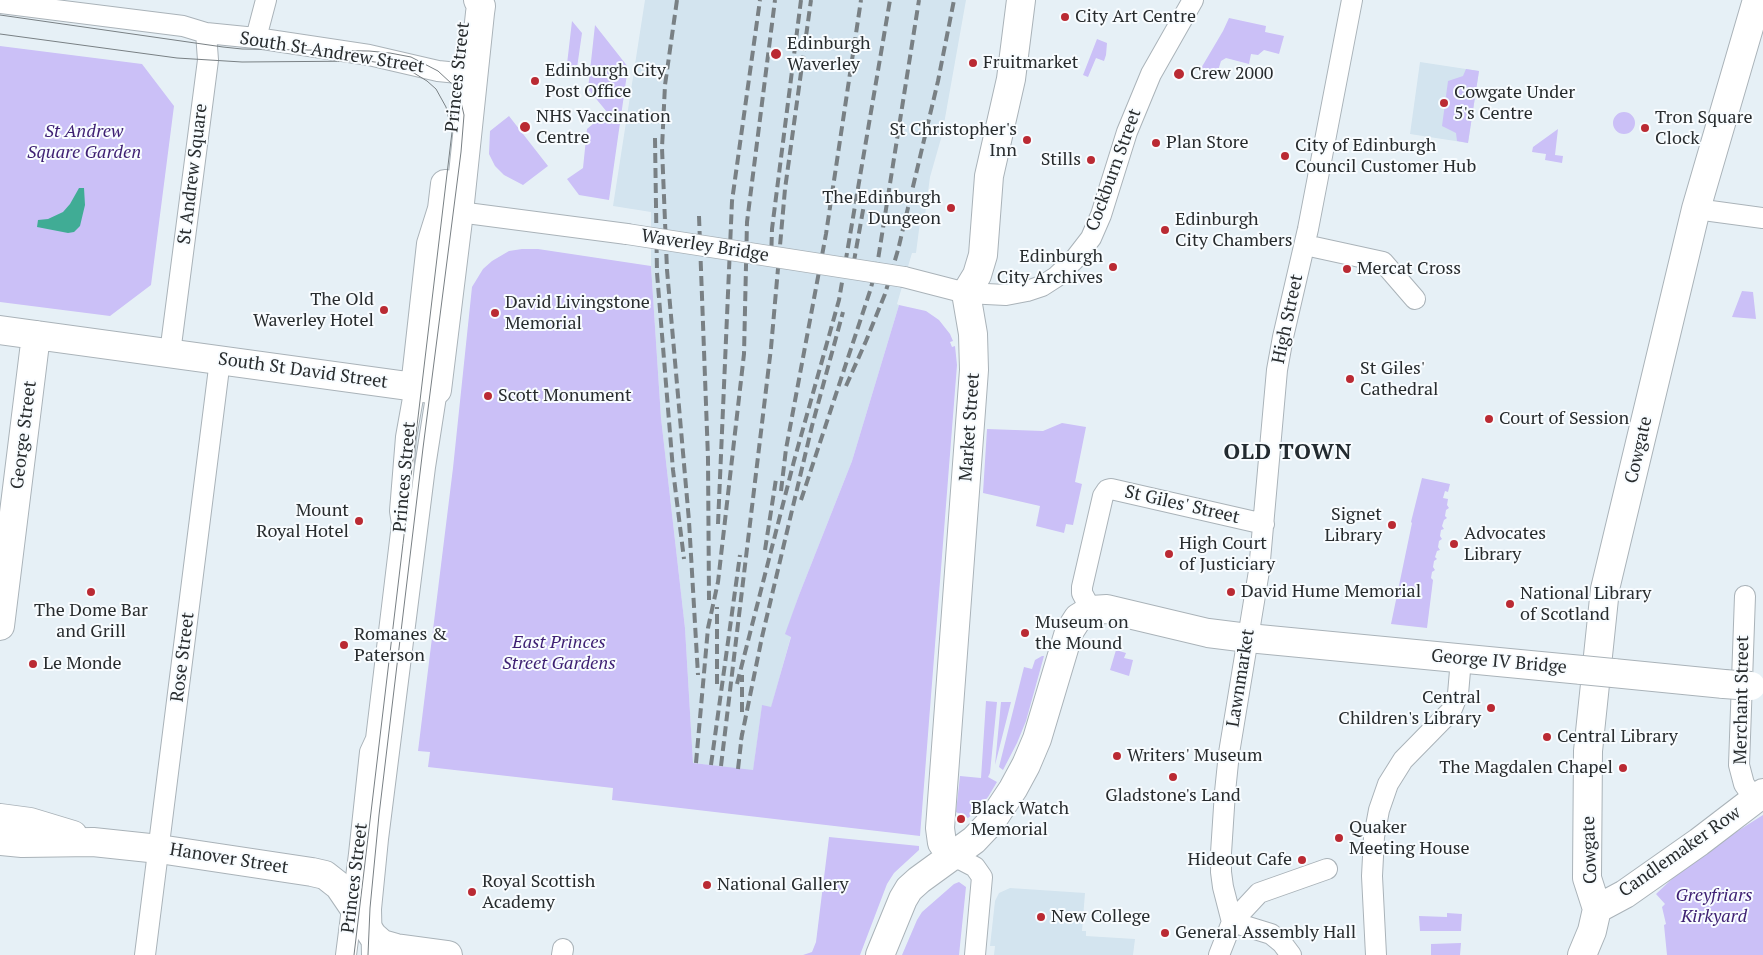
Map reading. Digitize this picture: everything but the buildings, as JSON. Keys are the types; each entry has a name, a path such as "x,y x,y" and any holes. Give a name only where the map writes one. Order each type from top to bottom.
{"street":[{"path":"256,38 266,0"},
{"name":"Princes Street","path":"450,211 458,73 466,0"},
{"name":"Princes Street","path":"372,946 372,909 378,839 425,467 431,244 450,211 481,6 478,0"},
{"path":"966,293 977,275 983,255 989,176 1011,79 1021,0"},
{"name":"Cockburn Street","path":"966,293 997,295 1014,294 1035,289 1056,277 1074,260 1091,238 1101,215 1124,140 1139,102 1167,44 1193,0"},
{"name":"High Street","path":"1264,524 1277,370 1306,237 1352,0"},
{"name":"Cowgate","path":"1597,910 1587,878 1588,751 1602,605 1696,209 1757,0"},
{"path":"0,3 183,26 206,33"},
{"name":"South St Andrew Street","path":"206,33 256,38 369,56 438,71 458,73"},
{"name":"St Andrew Square","path":"170,353 208,60 206,33"},
{"path":"1696,209 1763,218"},
{"name":"Waverley Bridge","path":"450,211 627,234 904,277 966,293"},
{"path":"1306,237 1383,262 1415,299"},
{"name":"Market Street","path":"954,856 942,843 940,828 974,370 973,334 966,293"},
{"path":"0,330 170,353"},
{"name":"George Street","path":"0,626 36,335"},
{"name":"South St David Street","path":"170,353 426,388"},
{"name":"Rose Street","path":"145,955 220,360"},
{"name":"Princes Street","path":"346,955 370,752 376,740 402,524 400,511 406,437 426,388"},
{"name":"St Giles' Street","path":"1091,610 1082,593 1082,586 1103,496 1107,490 1111,489 1264,524"},
{"name":"Lawnmarket","path":"1232,922 1223,887 1221,853 1227,768 1259,571 1264,524"},
{"name":"Merchant Street","path":"1745,596 1739,765 1744,784 1759,797"},
{"name":"George IV Bridge","path":"1091,610 1107,609 1208,633 1248,638 1751,686"},
{"path":"880,955 909,889 954,856 985,829 1016,784 1037,739 1070,628 1081,615 1091,610"},
{"path":"1375,949 1372,859 1376,824 1383,796 1403,760 1451,711 1458,694 1461,659"},
{"name":"Candlemaker Row","path":"1597,910 1625,894 1759,797"},
{"name":"Hanover Street","path":"0,818 30,822 93,842"},
{"name":"Hanover Street","path":"0,841 22,844 93,842 158,849 325,875 339,886 352,904 372,946"},
{"path":"954,856 975,868 982,877 975,955"},
{"path":"1219,955 1232,922 1252,898 1265,889 1327,869"},
{"path":"1582,955 1592,931 1597,910"},
{"path":"1232,922 1271,934 1282,943 1291,955"},
{"path":"372,946 378,942 388,947 448,955"}],"shaded area":[{"path":"645,0 966,0 942,135 930,177 924,222 920,222 916,253 912,253 897,304 899,305 852,461 799,595 786,634 791,636 771,708 762,706 753,771 693,763 685,628 661,418 651,266 651,212 613,206"},
{"name":"Cowgate Under 5's Centre","path":"1420,62 1479,71 1468,143 1410,134"},
{"path":"79,188 84,188 85,205 80,226 74,232 68,233 37,227 38,220 48,219 63,212"},
{"name":"New College","path":"1010,888 1085,893 1082,931 1086,931 1086,936 1135,939 1133,955 994,955 995,946 990,946 995,901 999,893"}],"green space":[{"path":"1229,18 1266,26 1265,32 1284,36 1279,54 1264,50 1258,55 1251,54 1249,64 1226,58 1221,61 1217,74 1200,70"},
{"path":"572,21 582,33 576,75 567,64"},
{"path":"595,25 628,67 609,200 579,195 567,179 583,168 587,129 607,112 588,89"},
{"path":"1097,39 1107,43 1106,55 1104,61 1096,58 1088,77 1083,75"},
{"name":"St Andrew Square Garden","path":"0,46 142,64 174,106 151,285 110,316 0,302"},
{"path":"1466,69 1479,71 1468,143 1457,141 1456,133 1442,126 1448,81 1463,76"},
{"path":"1624,112 1634,119 1635,123 1628,133 1624,134 1614,127 1613,123 1620,113"},
{"path":"509,116 548,166 523,185 504,175 495,166 489,154 490,131"},
{"path":"1558,129 1555,155 1563,156 1562,163 1545,160 1546,154 1532,152 1533,147"},
{"name":"East Princes Street Gardens","path":"538,249 651,266 661,418 685,628 693,763 753,770 762,705 771,707 791,637 785,634 852,461 899,305 926,311 939,320 950,334 953,341 950,342 952,347 955,346 957,365 920,836 612,800 613,788 428,767 430,752 418,751 453,468 472,287 483,269 492,261 509,251"},
{"path":"1742,291 1753,292 1756,319 1732,317"},
{"path":"1062,423 1086,427 1075,482 1082,484 1073,525 1066,524 1064,533 1036,526 1040,506 983,493 987,429 1043,431"},
{"path":"1422,478 1450,484 1448,492 1445,491 1443,498 1448,499 1447,505 1449,508 1446,510 1445,516 1447,518 1442,526 1444,529 1441,530 1440,536 1442,539 1439,541 1438,547 1440,550 1437,551 1435,557 1437,559 1434,561 1433,567 1435,570 1432,572 1431,578 1433,580 1427,628 1391,624 1411,522"},
{"path":"1116,650 1126,653 1124,658 1133,660 1129,676 1110,670"},
{"path":"1044,656 1026,721 1003,770 999,767 1024,667 1032,669 1035,660"},
{"path":"986,701 997,702 990,773 988,777 997,782 988,797 968,818 956,812 960,776 981,778"},
{"path":"1001,702 1011,702 995,765"},
{"name":"Greyfriars Kirkyard","path":"1763,815 1763,955 1667,955 1664,925 1666,924 1662,907 1665,904 1656,894 1674,877 1714,846"},
{"path":"829,837 919,846 919,850 894,873 887,884 860,955 803,955 812,952 816,942"},
{"path":"959,882 966,887 959,955 902,955 922,912 954,884"},
{"path":"1447,913 1462,914 1461,931 1420,931 1419,916 1447,917"},
{"path":"1461,943 1460,955 1431,955 1431,944"}],"tram line":[{"path":"0,15 242,49 390,53 411,57 438,71 452,84 460,98 464,115 461,152 379,815 370,908 368,955"},
{"path":"0,34 177,58 242,62 368,61 388,64 409,70 427,81 436,89 446,107 452,132 354,955"}],"railway":[{"path":"677,0 665,85 662,148 667,270 689,521 698,675"},
{"path":"718,524 732,201 760,0"},
{"path":"696,763 708,628 718,582 744,354 747,222 775,0"},
{"path":"771,262 772,229 801,0"},
{"path":"721,766 771,348 785,189 811,0"},
{"path":"781,491 786,449 826,234 861,0"},
{"path":"737,684 794,461 839,300 890,0"},
{"path":"801,500 877,266 919,0"},
{"path":"846,386 885,294 898,250 938,81 954,0"},
{"path":"655,138 657,273 673,470 684,559"},
{"path":"851,278 865,199"},
{"path":"699,216 708,458 709,600"},
{"path":"741,740 762,637 812,426 843,312"},
{"path":"765,550 776,479"},
{"path":"711,765 740,555"},
{"path":"717,607 717,684"},
{"path":"742,675 742,712"},
{"path":"738,769 742,734"}],"place":[{"name":"City Art Centre","path":"1065,17"},
{"name":"Edinburgh Waverley","path":"776,54"},
{"name":"Fruitmarket","path":"973,63"},
{"name":"Crew 2000","path":"1179,74"},
{"name":"Edinburgh City Post Office","path":"535,81"},
{"name":"Cowgate Under 5's Centre","path":"1444,103"},
{"name":"NHS Vaccination Centre","path":"525,127"},
{"name":"Tron Square Clock","path":"1645,128"},
{"name":"St Christopher's Inn","path":"1027,140"},
{"name":"Plan Store","path":"1156,143"},
{"name":"City of Edinburgh Council Customer Hub","path":"1285,156"},
{"name":"Stills","path":"1091,160"},
{"name":"The Edinburgh Dungeon","path":"951,208"},
{"name":"Edinburgh City Chambers","path":"1165,230"},
{"name":"Edinburgh City Archives","path":"1113,267"},
{"name":"Mercat Cross","path":"1347,269"},
{"name":"The Old Waverley Hotel","path":"384,310"},
{"name":"David Livingstone Memorial","path":"495,313"},
{"name":"St Giles' Cathedral","path":"1350,379"},
{"name":"Scott Monument","path":"488,396"},
{"name":"Court of Session","path":"1489,419"},
{"name":"Mount Royal Hotel","path":"359,521"},
{"name":"Signet Library","path":"1392,525"},
{"name":"Advocates Library","path":"1454,544"},
{"name":"High Court of Justiciary","path":"1169,554"},
{"name":"The Dome Bar and Grill","path":"91,592"},
{"name":"David Hume Memorial","path":"1231,592"},
{"name":"National Library of Scotland","path":"1510,604"},
{"name":"Museum on the Mound","path":"1025,633"},
{"name":"Romanes & Paterson","path":"344,645"},
{"name":"Le Monde","path":"33,664"},
{"name":"Central Children's Library","path":"1491,708"},
{"name":"Central Library","path":"1547,737"},
{"name":"Writers' Museum","path":"1117,756"},
{"name":"The Magdalen Chapel","path":"1623,768"},
{"name":"Gladstone's Land","path":"1173,777"},
{"name":"Black Watch Memorial","path":"961,819"},
{"name":"Quaker Meeting House","path":"1339,838"},
{"name":"Hideout Cafe","path":"1302,860"},
{"name":"National Gallery","path":"707,885"},
{"name":"Royal Scottish Academy","path":"472,892"},
{"name":"New College","path":"1041,917"},
{"name":"General Assembly Hall","path":"1165,933"}],"district":[{"name":"OLD TOWN","path":"1288,453"}]}
